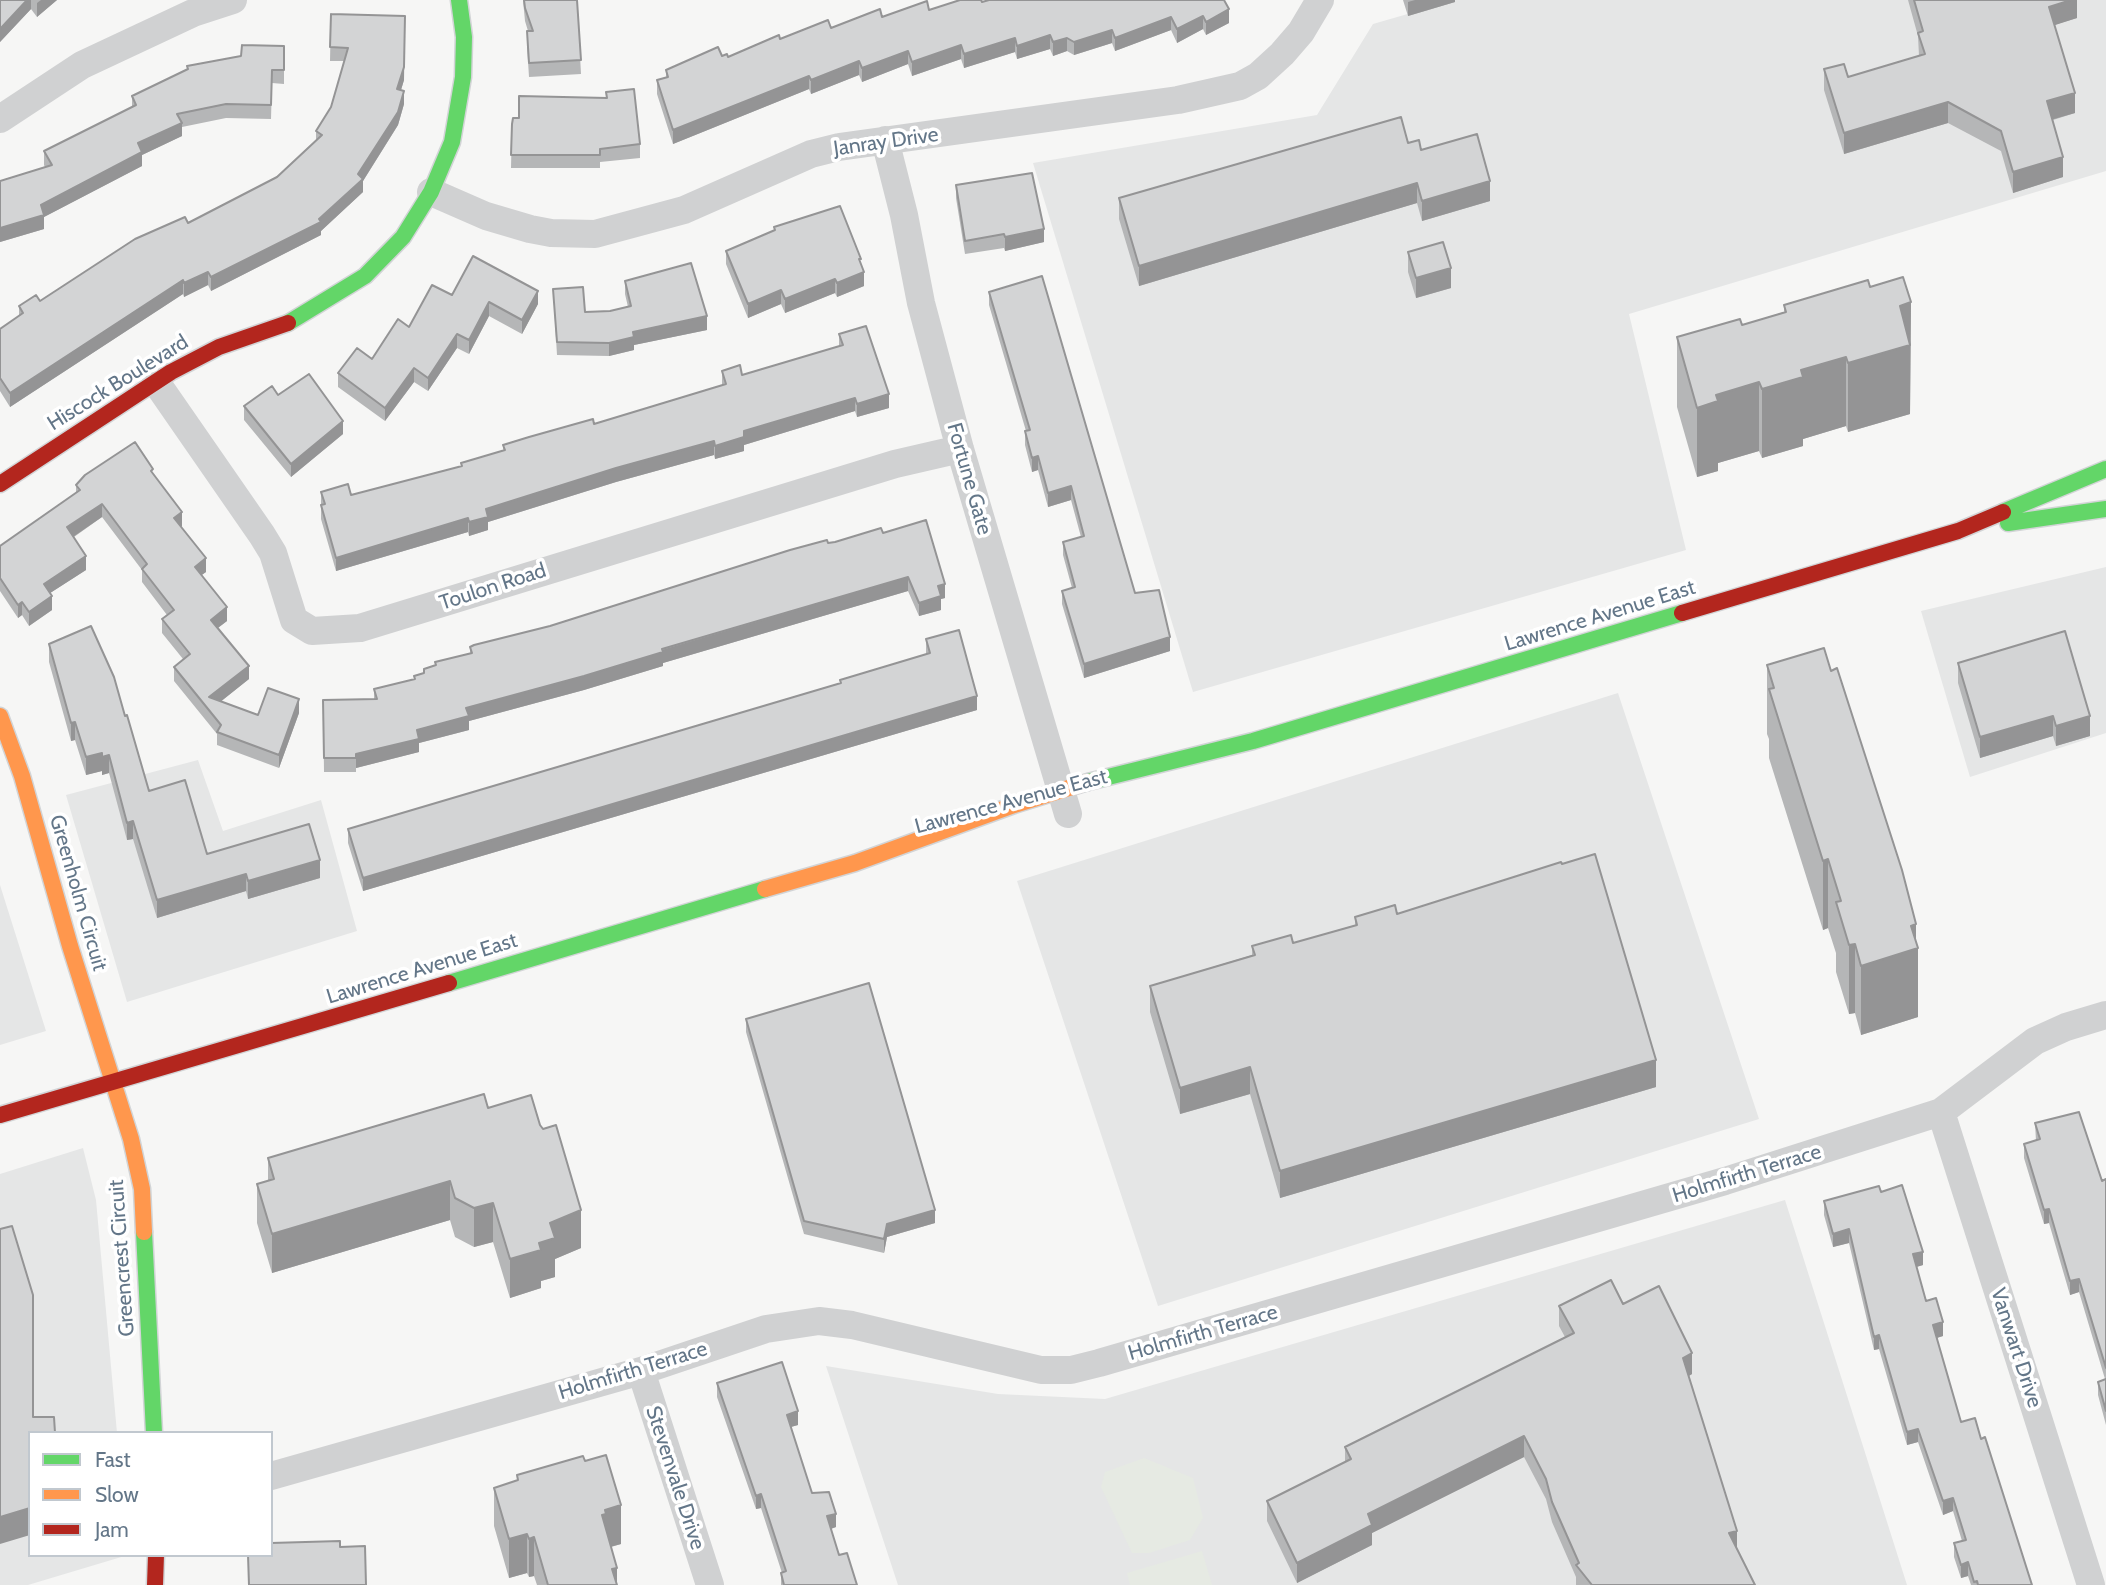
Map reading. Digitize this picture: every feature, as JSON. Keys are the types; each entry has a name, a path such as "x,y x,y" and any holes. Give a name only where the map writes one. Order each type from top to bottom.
{"main road":[{"name":"Hiscock Boulevard","path":"0,484 156,382 219,347 289,323 345,291 365,276 402,237 431,192 452,142 462,88 464,37 459,0"},
{"name":"Lawrence Avenue East","path":"0,1115 855,863 1067,807 1128,770 1253,741 1958,531 2106,469"},
{"name":"Lawrence Avenue East","path":"1958,531 2106,509"},
{"name":"Greenholm Circuit","path":"0,716 29,798 63,922 115,1083"},
{"name":"Lawrence Avenue East","path":"1145,786 1253,741"},
{"name":"Lawrence Avenue East","path":"855,863 974,837"},
{"name":"Greencrest Circuit","path":"115,1083 142,1189 153,1431"},
{"path":"155,1585 156,1557"}],"street":[{"path":"0,119 82,65 193,13 233,0"},
{"name":"Janray Drive","path":"431,192 486,216 530,229 551,233 596,234 684,210 811,154 885,140 1178,100 1240,86 1258,76 1282,54 1301,33 1320,0"},
{"name":"Fortune Gate","path":"885,140 898,185 921,303 960,449 1067,807"},
{"name":"Toulon Road","path":"156,382 262,535 273,554 287,605 294,620 312,631 360,628 895,464 960,449"},
{"name":"Holmfirth Terrace","path":"273,1475 641,1371 766,1329 819,1321 852,1325 1013,1366 1071,1370 1229,1327 1712,1185 1941,1112 2035,1041 2066,1027 2106,1015"},
{"name":"Vanwart Drive","path":"1941,1112 2091,1585"},
{"name":"Stevenvale Drive","path":"641,1371 710,1585"}],"shaded area":[{"path":"1456,0 2106,0 2106,171 1629,314 1686,550 1193,692 1033,163 1317,115 1373,24"},
{"path":"2106,567 2106,733 1970,777 1921,611"},
{"path":"1618,693 1759,1119 1158,1306 1017,881"},
{"path":"198,760 223,831 321,800 357,931 127,1002 66,795"},
{"path":"0,885 46,1031 0,1045"},
{"path":"83,1148 96,1200 117,1431 28,1431 28,1557 121,1557 28,1585 0,1585 0,1174"},
{"path":"1785,1200 1907,1585 898,1585 826,1366 998,1394 1105,1399"},
{"path":"1144,1458 1193,1478 1203,1518 1190,1540 1149,1553 1132,1553 1101,1487 1105,1472"},
{"path":"1202,1551 1212,1585 1130,1585 1127,1573"}],"building":[{"path":"0,0 27,0 0,29"},
{"path":"524,0 577,0 581,60 529,63 527,31 533,31"},
{"path":"960,0 1224,0 1229,9 1206,22 1203,16 1177,29 1171,17 1115,38 1112,30 1074,42 1067,38 1053,42 1050,35 1017,46 1015,38 964,54 961,45 912,62 908,51 862,68 859,61 811,80 809,76 673,130 657,80 668,77 666,70 718,47 722,56 727,54 728,57 779,35 780,39 828,20 831,28 880,9 882,17 927,1 929,10"},
{"path":"1914,0 2071,0 2049,7 2075,93 2047,101 2063,157 2013,172 2001,131 1948,102 1844,133 1824,69 1844,64 1848,77 1925,54 1918,33 1923,31"},
{"path":"331,14 405,16 404,67 397,89 404,91 398,112 358,174 363,179 319,219 321,222 211,277 208,272 184,283 183,280 10,393 0,378 0,329 23,313 19,306 36,295 40,301 135,239 185,217 188,223 277,177 322,135 316,131 331,107 348,48 330,47"},
{"path":"242,45 284,46 284,70 272,70 271,105 226,104 177,114 182,123 138,143 142,152 41,205 44,215 0,228 0,181 52,165 44,151 136,105 132,96 188,69 187,66 241,56"},
{"path":"634,89 640,144 600,149 600,155 511,155 512,124 513,118 519,118 519,96 607,98 606,92"},
{"path":"1401,117 1408,143 1419,140 1421,150 1477,134 1490,181 1422,201 1417,183 1139,266 1119,198"},
{"path":"1032,173 1044,229 965,241 956,185"},
{"path":"840,206 864,272 837,283 835,279 785,299 781,290 748,304 726,251 775,230 774,227"},
{"path":"1443,242 1451,268 1416,278 1408,252"},
{"path":"473,256 538,291 522,320 489,302 469,340 457,334 428,378 414,368 385,408 338,373 357,348 372,359 398,319 409,327 432,285 452,295"},
{"path":"691,263 707,316 633,332 634,337 609,343 557,342 553,289 583,287 585,312 610,311 631,306 625,281"},
{"path":"1042,276 1135,593 1159,590 1170,637 1084,664 1062,591 1075,587 1063,542 1084,536 1071,486 1048,493 1038,456 1032,458 1025,431 1030,430 989,292"},
{"path":"1903,277 1911,302 1900,306 1910,345 1848,363 1846,357 1801,370 1803,377 1762,389 1759,382 1716,395 1718,401 1697,408 1677,337 1740,319 1742,325 1786,312 1784,305 1868,280 1870,287"},
{"path":"866,326 889,394 857,404 855,398 744,431 744,437 715,446 714,441 616,468 486,509 488,517 469,522 468,518 336,558 321,505 325,504 321,492 348,484 351,495 462,466 461,463 505,450 503,445 593,419 594,424 726,384 722,371 740,365 742,375 843,345 839,334"},
{"path":"309,374 343,421 291,464 244,406 272,386 278,395"},
{"path":"135,442 153,469 151,471 182,512 174,518 206,558 195,567 227,607 211,620 249,666 209,697 258,715 268,688 299,699 279,755 217,732 221,725 174,667 190,654 162,619 174,610 142,569 147,564 102,504 67,527 86,556 44,584 52,596 29,612 22,602 18,605 0,578 0,546 80,490 76,485 85,475"},
{"path":"926,520 945,584 938,586 941,596 919,603 908,577 662,649 663,652 584,676 466,708 469,716 417,730 419,739 356,754 356,758 324,758 323,700 377,699 374,689 415,679 414,676 424,673 424,669 436,665 435,662 472,653 470,647 474,645 550,626 790,550 827,540 828,543 835,542 881,528 883,533"},
{"path":"91,626 114,677 149,791 185,780 207,854 309,824 320,860 248,881 246,874 157,900 133,821 127,823 109,755 102,757 102,753 86,757 75,722 71,723 49,644"},
{"path":"959,630 977,696 363,878 348,829 841,683 840,680 930,653 926,639"},
{"path":"2065,631 2090,716 2056,726 2053,716 1980,737 1958,663"},
{"path":"1824,648 1831,671 1837,668 1902,870 1916,924 1911,926 1918,948 1861,966 1855,944 1849,945 1836,902 1841,901 1828,859 1823,861 1769,689 1774,688 1767,665"},
{"path":"1595,854 1656,1060 1280,1171 1250,1067 1180,1088 1150,986 1255,955 1252,946 1291,935 1293,943 1357,925 1355,917 1395,905 1397,914 1561,862 1562,864"},
{"path":"869,983 935,1210 887,1224 884,1239 804,1221 746,1019"},
{"path":"484,1094 488,1108 531,1095 543,1129 556,1125 581,1210 550,1223 555,1238 539,1243 541,1250 510,1259 493,1203 474,1208 455,1198 450,1181 272,1234 257,1184 274,1179 268,1158"},
{"path":"2079,1112 2102,1181 2106,1179 2106,1368 2079,1279 2070,1281 2049,1209 2044,1210 2024,1144 2040,1139 2035,1123"},
{"path":"1902,1185 1923,1252 1913,1254 1926,1301 1936,1298 1943,1322 1933,1325 1961,1422 1975,1418 1981,1439 1985,1437 2032,1585 1978,1585 1977,1581 1974,1582 1968,1562 1961,1565 1954,1543 1966,1540 1953,1498 1943,1501 1918,1429 1907,1432 1879,1335 1874,1337 1849,1229 1833,1234 1824,1201 1879,1186 1881,1192"},
{"path":"12,1226 33,1295 33,1417 54,1417 55,1431 28,1431 28,1509 0,1517 0,1229"},
{"path":"1611,1280 1623,1304 1659,1286 1692,1353 1683,1358 1737,1531 1729,1533 1755,1585 1592,1585 1576,1565 1579,1563 1552,1502 1546,1479 1524,1436 1368,1514 1372,1525 1297,1563 1267,1501 1351,1459 1345,1447 1574,1333 1559,1306"},
{"path":"782,1362 798,1411 787,1415 812,1493 829,1492 836,1514 827,1516 839,1555 847,1553 857,1585 784,1585 781,1573 786,1571 761,1494 756,1496 717,1383"},
{"path":"2106,1379 2106,1411 2098,1382"},
{"path":"606,1455 621,1505 605,1510 606,1514 602,1515 617,1568 612,1569 617,1585 548,1585 534,1537 529,1539 527,1534 509,1539 494,1488 518,1480 517,1475 583,1456 585,1461"},
{"path":"340,1541 340,1547 365,1546 366,1585 249,1585 248,1557 273,1557 273,1543"}],"traffic: fast":[{"path":"288,323 365,276 403,237 431,192 452,142 463,77 464,37 459,0"},
{"path":"2003,512 2106,469"},
{"path":"2008,523 2106,509"},
{"path":"1088,782 1253,741 1682,613"},
{"path":"449,983 765,889"},
{"path":"144,1232 154,1431"}],"traffic: slow":[{"path":"0,716 22,776 70,946 131,1139 142,1189 144,1232"},
{"path":"765,889 855,863 1014,805 1088,782"}],"traffic: jam":[{"path":"0,484 171,372 219,347 288,323"},
{"path":"1682,613 1958,531 2003,512"},
{"path":"0,1115 449,983"},
{"path":"155,1585 156,1557"}]}
